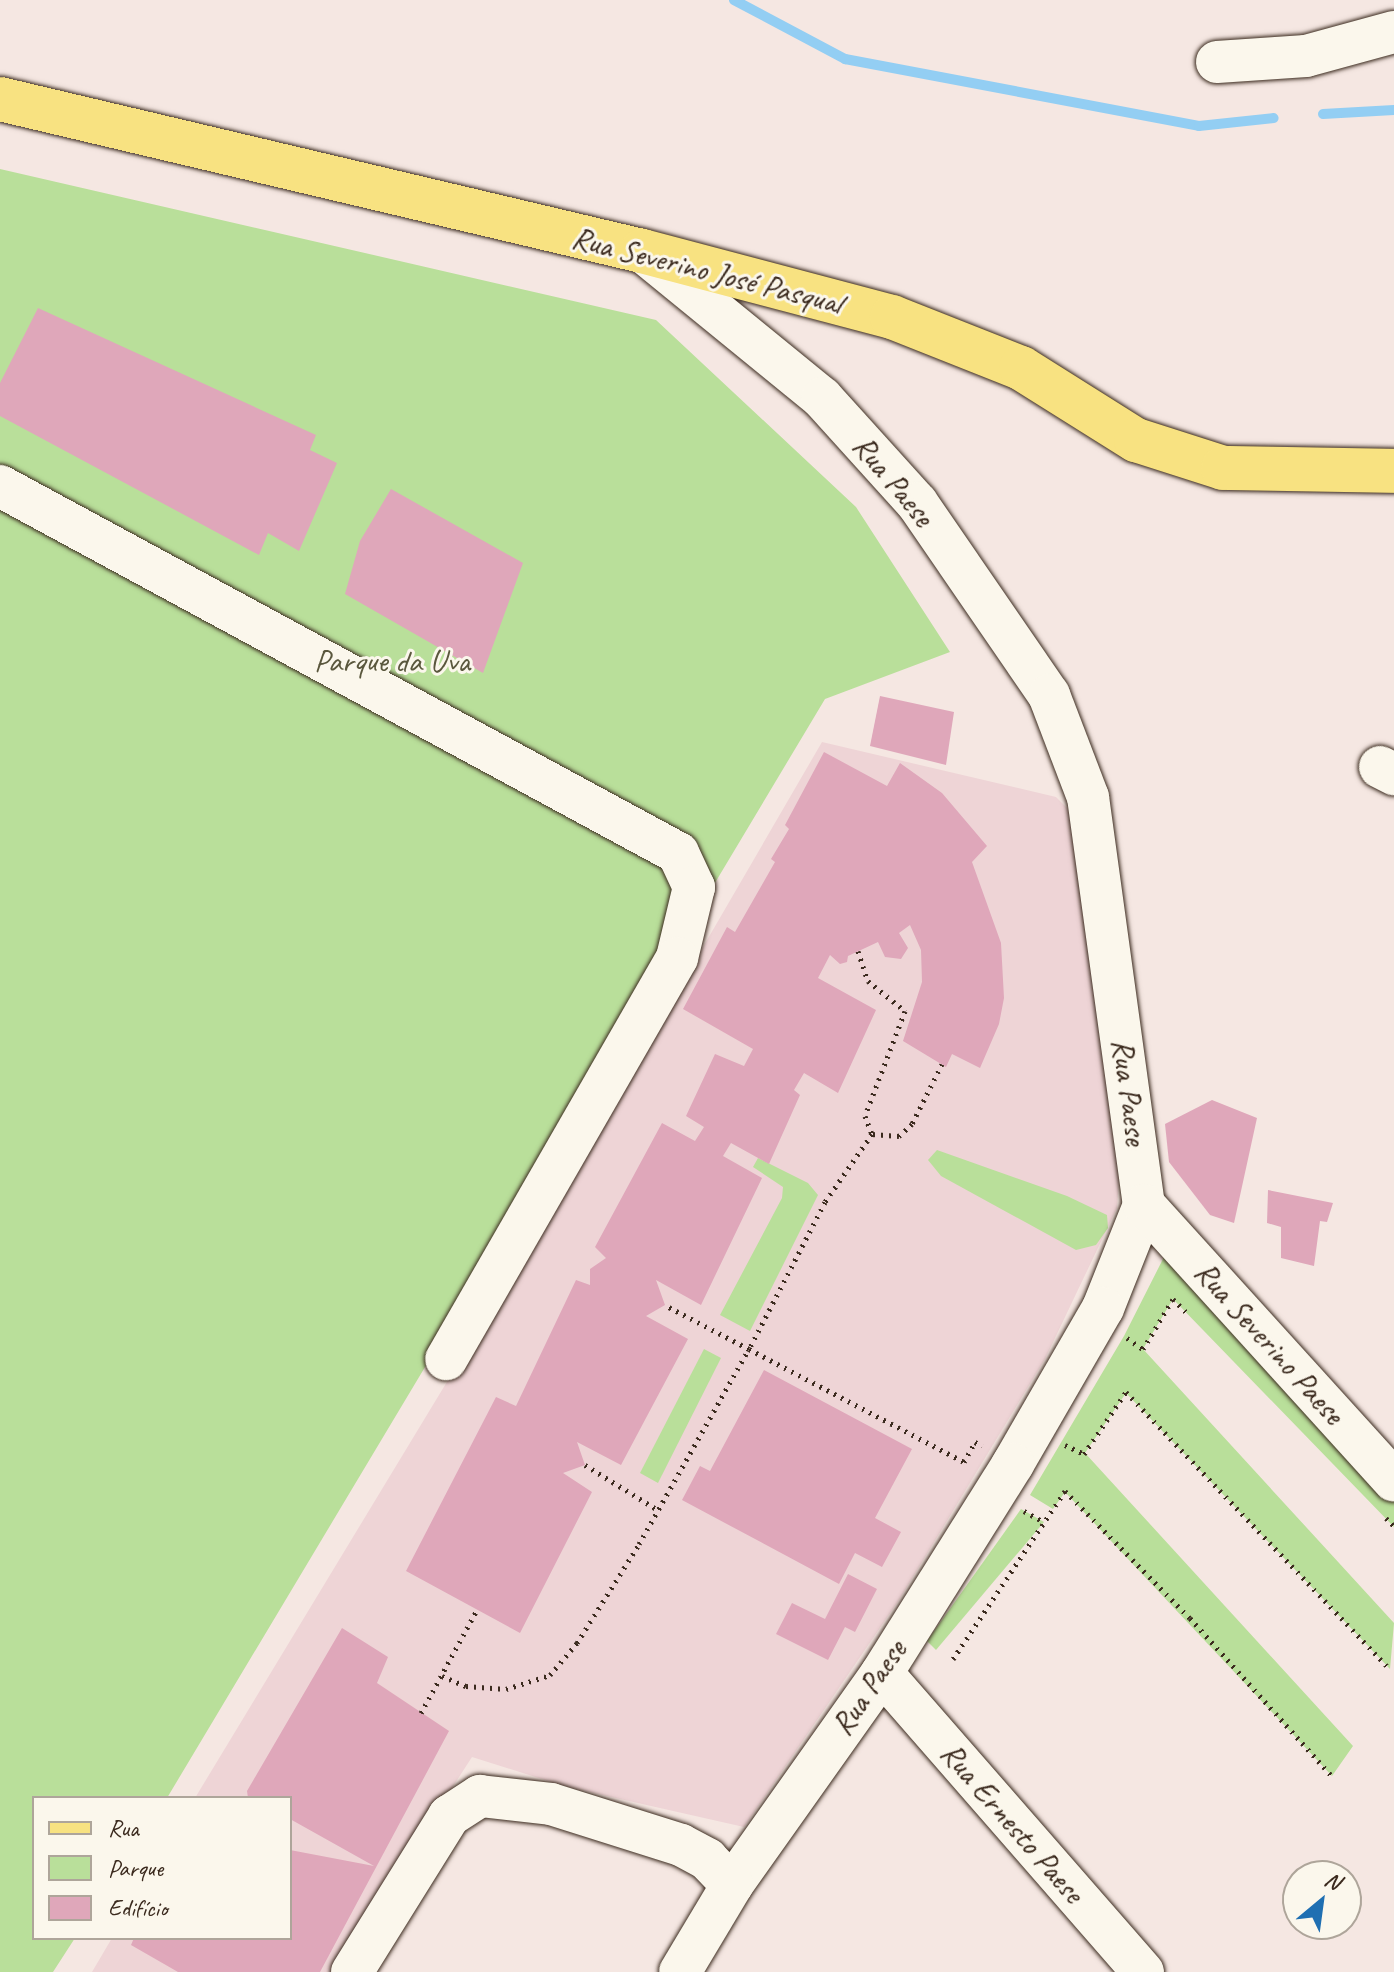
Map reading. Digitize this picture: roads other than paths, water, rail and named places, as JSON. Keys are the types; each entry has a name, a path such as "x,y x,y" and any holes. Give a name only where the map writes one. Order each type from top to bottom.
{"main road":[{"name":"Rua Severino José Pasqual","path":"0,99 642,251 892,317 1021,368 1136,440 1223,468 1394,471"}],"street":[{"path":"1217,62 1306,56 1394,32"},
{"name":"Rua Paese","path":"642,251 822,398 917,503 1049,695 1088,797 1144,1205 1103,1308 1067,1373 882,1673 732,1885 680,1972"},
{"path":"0,486 678,853 694,887 677,958 446,1359"},
{"name":"Rua Severino Paese","path":"1144,1205 1388,1498"},
{"name":"Rua Ernesto Paese","path":"882,1673 1143,1972"},
{"path":"352,1972 449,1816 480,1796 551,1804 681,1845 707,1859 732,1885"}],"waterway":[{"path":"734,0 845,59 1199,126 1274,118"},
{"path":"1323,114 1394,110"}],"park label":[{"name":"Parque da Uva","path":"392,661"}]}
